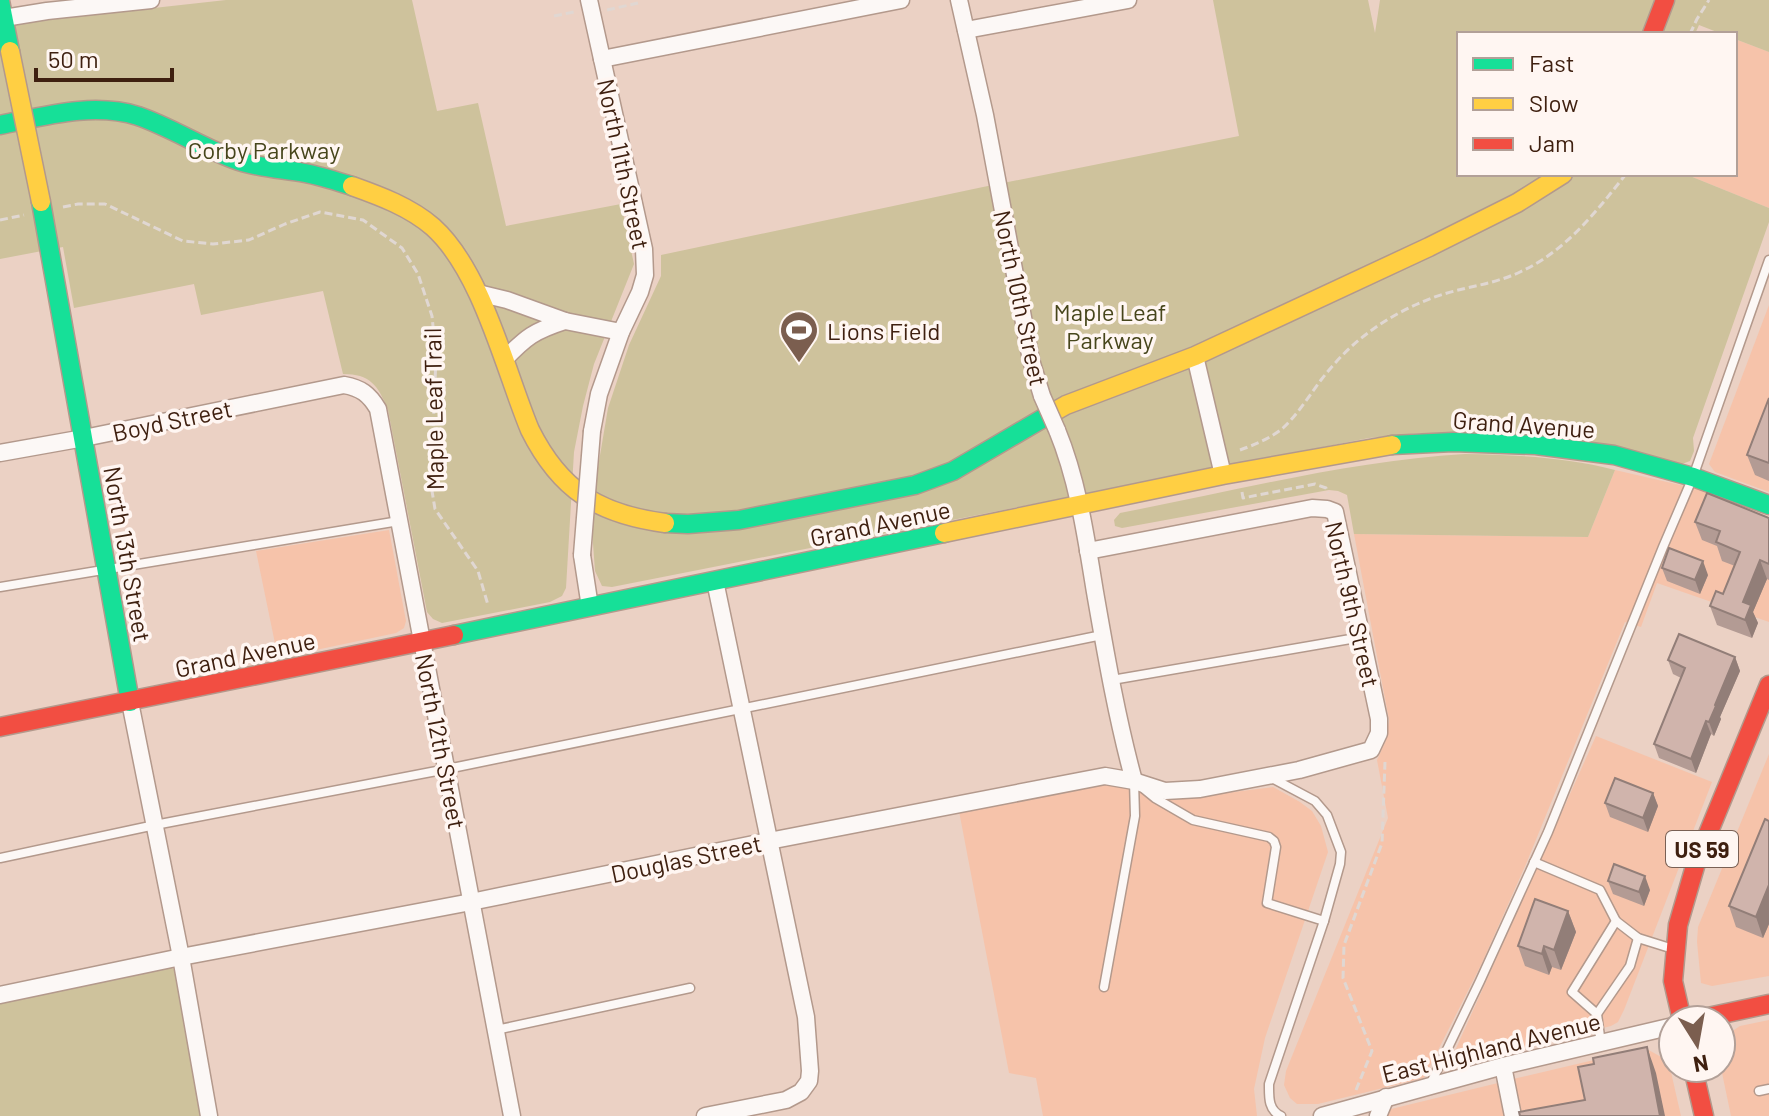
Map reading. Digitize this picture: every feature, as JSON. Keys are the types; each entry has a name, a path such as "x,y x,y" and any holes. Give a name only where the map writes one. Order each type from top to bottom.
{"street":[{"path":"2,9 47,11 151,0"},
{"path":"602,59 901,0"},
{"name":"North 10th Street","path":"959,0 985,115 1031,360 1070,465 1126,754 1134,781"},
{"path":"966,30 1128,0"},
{"path":"1653,32 1665,0"},
{"name":"North 11th Street","path":"590,7 644,249 645,275 599,394 592,431 582,555 590,607"},
{"name":"North 13th Street","path":"2,9 42,206 105,569 209,1116"},
{"path":"0,125 94,109 135,115 242,162 312,175 358,188 397,204 427,222 448,242 478,293 532,439 546,463 581,496 613,511 650,522 699,525 743,521 915,485 953,471 1066,405 1195,356 1429,247 1517,203 1560,176"},
{"path":"478,293 565,321 621,332"},
{"path":"504,360 521,342 539,330 565,321"},
{"path":"1195,356 1223,475"},
{"name":"Boyd Street","path":"0,453 344,385"},
{"name":"North 12th Street","path":"344,385 360,388 371,397 378,409 512,1116"},
{"name":"Grand Avenue","path":"0,727 1223,475 1392,445 1453,442 1571,448 1614,455 1693,477 1769,505"},
{"name":"North 9th Street","path":"1088,551 1312,508 1335,512 1379,719 1379,733 1371,750"},
{"path":"705,1116 786,1100 801,1092 809,1081 810,1071 806,1017 715,581"},
{"name":"US 59","path":"1678,1004 1673,981 1678,925 1696,863 1769,685"},
{"name":"Douglas Street","path":"0,995 1105,776 1165,791 1200,789 1269,776 1371,750"},
{"path":"1737,1011 1769,1004"},
{"name":"East Highland Avenue","path":"1322,1116 1503,1066 1657,1030"},
{"path":"1503,1066 1513,1116"},
{"path":"1697,1084 1704,1116"},
{"path":"1378,1116 1386,1097"}],"lane":[{"path":"1430,1085 1534,862 1617,662 1693,477 1769,260"},
{"path":"0,587 399,520"},
{"path":"0,858 1103,635"},
{"path":"1112,680 1362,637"},
{"path":"1269,776 1315,801 1327,815 1341,852 1324,921 1269,1084 1268,1101 1275,1113 1281,1116"},
{"path":"1134,781 1155,798 1193,820 1269,837 1276,847 1267,903 1324,921"},
{"path":"1104,987 1135,816 1134,781"},
{"path":"1534,862 1600,890 1616,921 1638,938 1675,950"},
{"path":"1601,1044 1597,1014 1572,992 1616,921"},
{"path":"1597,1014 1630,966 1638,938"},
{"path":"496,1030 690,988"}],"path":[{"path":"1691,32 1709,0"},
{"path":"590,7 638,3"},
{"path":"1233,453 1282,428 1343,354 1371,330 1433,298 1498,281 1541,261 1588,222 1624,176"},
{"name":"Maple Leaf Trail","path":"0,220 42,206 105,204 183,241 213,244 249,240 320,212 363,220 402,248 418,274 432,316 436,356 431,485 435,509 478,571 488,605"}],"shaded area":[{"path":"1737,40 1769,52 1769,208 1690,176 1737,176"},
{"path":"1769,305 1769,492 1715,472 1709,464"},
{"path":"1615,470 1706,491 1769,517 1769,622 1657,583 1641,627 1625,622 1526,864 1482,963 1424,1078 1318,1104 1297,1104 1284,1085 1286,1071 1388,818 1377,760 1386,740 1389,720 1354,534 1588,537"},
{"path":"389,530 406,621 404,628 396,633 278,658 256,551"},
{"path":"1596,736 1712,782 1624,1010 1618,1022 1611,1026 1451,1066 1454,1053"},
{"path":"1769,754 1769,976 1712,986 1701,983 1698,927"},
{"path":"1110,782 1123,788 1185,798 1273,787 1312,811 1321,826 1328,852 1265,1038 1254,1089 1257,1116 1043,1116 1036,1078 1009,1073 959,811"},
{"path":"1769,1020 1769,1116 1731,1116 1724,1084 1737,1084 1737,1028"},
{"path":"1645,1048 1657,1055 1657,1084 1674,1084 1681,1116 1520,1116 1513,1079"},
{"path":"1498,1083 1505,1116 1384,1116 1387,1110"}],"green space":[{"name":"Corby Parkway","path":"226,0 412,0 437,111 478,103 506,226 621,204 634,264 594,364 583,406 574,452 566,588 562,596 550,602 442,623 427,612 388,410 372,383 360,376 343,374 323,291 201,315 194,284 74,308 63,247 0,259 0,25"},
{"name":"Maple Leaf Parkway","path":"1213,0 1368,0 1375,33 1380,0 1769,0 1769,52 1737,40 1737,32 1717,32 1699,25 1696,32 1457,32 1457,176 1690,176 1769,208 1769,222 1693,438 1694,451 1690,461 1682,464 1420,433 1369,438 612,587 602,586 595,571 592,530 597,473 608,408 629,345 661,276 661,255 1239,136"},
{"path":"1465,454 1559,459 1615,470 1588,537 1354,534 1347,495 1329,490 1122,528 1115,526 1114,520 1120,513 1335,470"},
{"path":"169,966 176,971 204,1116 0,1116 0,1001"}],"building":[{"path":"1769,398 1769,463 1747,455"},
{"path":"1707,493 1769,518 1769,564 1760,560 1743,602 1751,605 1745,620 1710,606 1716,591 1723,594 1740,552 1716,542 1720,531 1695,522"},
{"path":"1669,548 1703,561 1695,580 1662,568"},
{"path":"1679,634 1735,657 1691,759 1654,744 1685,668 1668,660"},
{"path":"1615,778 1653,793 1643,818 1605,803"},
{"path":"1765,819 1769,821 1769,885 1756,917 1729,906"},
{"path":"1614,864 1645,876 1639,892 1608,881"},
{"path":"1535,899 1568,911 1554,950 1544,946 1542,954 1518,946"},
{"path":"1647,1047 1660,1116 1520,1116 1519,1112 1585,1100 1578,1067 1594,1064 1593,1058"}],"traffic: fast":[{"path":"0,1 10,51"},
{"path":"0,125 86,110 121,112 151,121 239,161 311,174 352,186"},
{"path":"41,202 130,702"},
{"path":"665,523 739,520 915,485 953,471 1052,413"},
{"path":"1392,445 1453,442 1536,445 1614,455 1693,477 1769,505"},
{"path":"454,635 944,533"}],"traffic: slow":[{"path":"10,51 41,202"},
{"path":"1052,413 1195,356 1429,247 1517,203 1560,176"},
{"path":"352,186 415,214 433,227 450,246 479,295 530,430 554,469 584,496 601,505 641,519 665,523"},
{"path":"944,533 1223,475 1392,445"}],"traffic: jam":[{"path":"1653,32 1665,0"},
{"path":"0,727 454,635"},
{"path":"1678,1004 1673,981 1678,925 1696,863 1769,685"},
{"path":"1737,1011 1769,1004"},
{"path":"1697,1084 1704,1116"}],"place":[{"name":"Lions Field","path":"799,364"}]}
